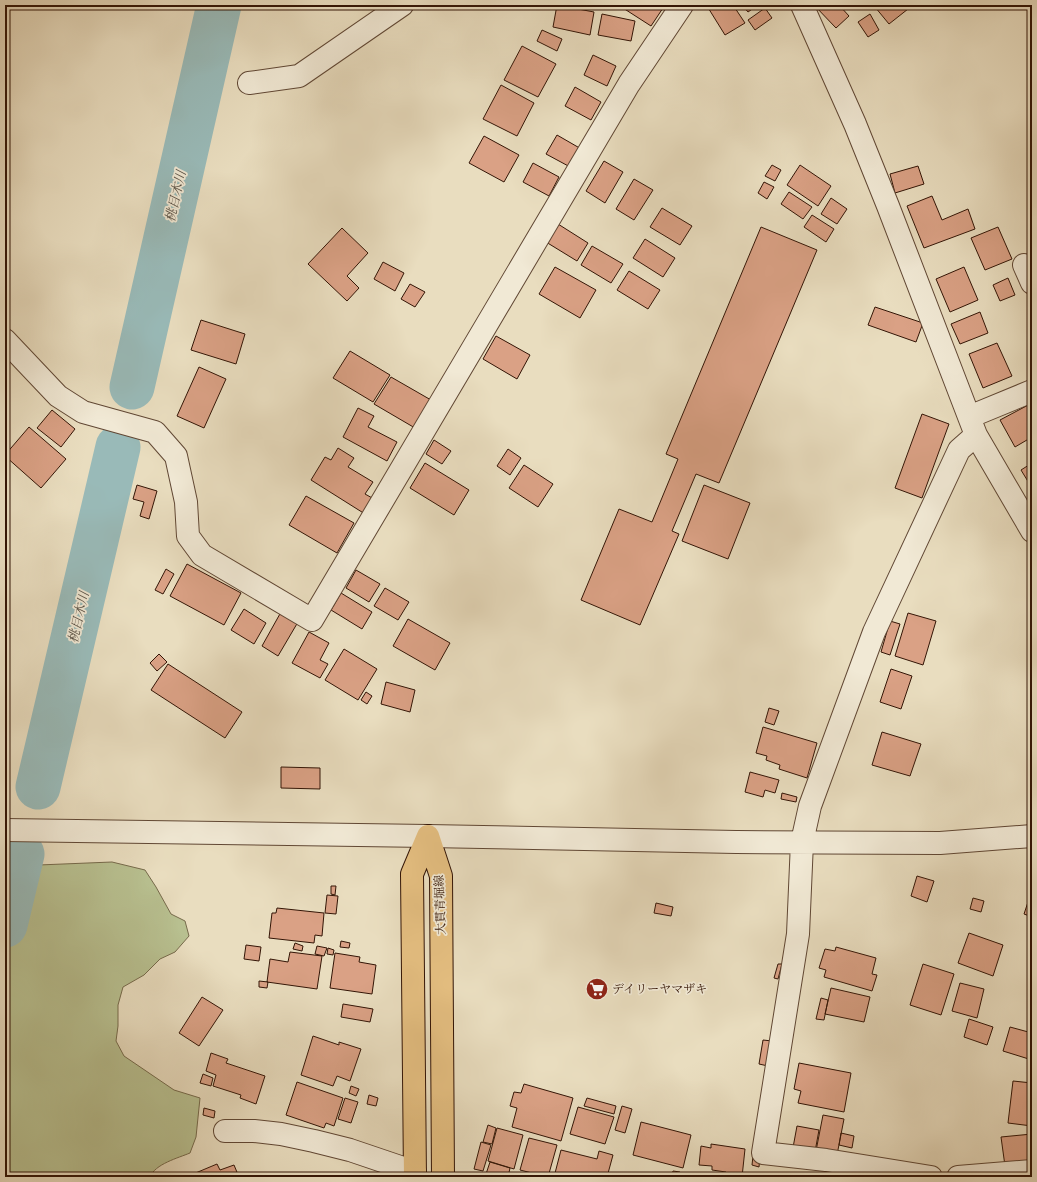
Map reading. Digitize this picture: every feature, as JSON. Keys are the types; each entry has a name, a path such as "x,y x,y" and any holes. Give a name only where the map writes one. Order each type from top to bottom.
{"main road":[{"path":"415,1175 412,874 428,836"},
{"name":"大貫青堀線","path":"428,836 441,876 443,1177"}],"street":[{"path":"249,83 298,76 402,5"},
{"path":"5,340 58,396 84,412 155,432 176,456 186,502 188,536 202,555 312,620 628,84 682,5"},
{"path":"802,5 855,124 972,426 1032,531"},
{"path":"931,1177 826,1160 763,1153 798,934 802,842 810,806 874,632 959,450 972,426 1032,391"},
{"path":"5,830 728,842 940,843 1032,836"},
{"path":"225,1131 254,1131 281,1134 314,1141 357,1153 415,1175"},
{"path":"958,1177 1032,1171"}],"green space":[{"path":"112,862 145,870 171,914 185,921 189,936 175,952 160,959 144,975 123,987 118,1005 116,1041 124,1056 174,1090 200,1098 196,1137 190,1153 173,1159 157,1168 150,1177 5,1177 5,867"}],"building":[{"path":"557,5 594,12 590,35 553,27"},
{"path":"624,5 665,5 651,26 623,8"},
{"path":"733,5 745,23 725,35 707,6"},
{"path":"742,5 758,5 748,12"},
{"path":"814,5 839,5 849,16 836,28"},
{"path":"878,5 905,5 908,9 889,24 875,7"},
{"path":"765,8 772,18 755,30 748,20"},
{"path":"602,14 635,21 631,41 598,35"},
{"path":"870,14 879,30 868,37 858,22"},
{"path":"542,30 562,39 557,51 537,41"},
{"path":"522,46 556,64 538,97 504,80"},
{"path":"593,55 616,66 607,86 584,75"},
{"path":"501,85 534,103 517,136 483,119"},
{"path":"575,87 601,102 591,120 565,106"},
{"path":"557,135 583,150 572,168 546,154"},
{"path":"484,136 519,155 504,182 469,163"},
{"path":"604,161 623,172 605,203 586,191"},
{"path":"533,163 559,177 549,196 523,182"},
{"path":"772,165 781,170 775,181 765,176"},
{"path":"800,165 831,186 818,206 787,185"},
{"path":"918,166 924,184 895,193 890,174"},
{"path":"634,179 653,190 634,220 616,209"},
{"path":"764,182 774,187 767,199 758,193"},
{"path":"789,192 812,207 803,219 781,204"},
{"path":"932,196 942,220 968,209 975,229 924,248 907,206"},
{"path":"831,198 847,209 837,224 821,214"},
{"path":"662,208 692,226 680,245 650,227"},
{"path":"812,215 834,229 826,242 804,227"},
{"path":"558,224 588,243 577,261 546,242"},
{"path":"761,227 817,250 719,483 696,474 672,531 679,534 640,625 581,600 619,509 652,522 678,459 666,454"},
{"path":"998,227 1012,259 985,270 971,238"},
{"path":"342,228 368,253 347,276 359,288 347,301 308,264"},
{"path":"645,239 675,258 663,277 633,258"},
{"path":"592,246 623,264 611,283 581,265"},
{"path":"383,262 404,273 395,291 374,279"},
{"path":"555,267 596,290 580,318 539,294"},
{"path":"964,267 978,300 950,312 936,279"},
{"path":"629,271 660,290 648,309 617,290"},
{"path":"1008,278 1015,295 1000,301 993,285"},
{"path":"410,284 425,292 415,307 401,299"},
{"path":"875,307 923,323 916,342 868,325"},
{"path":"980,312 988,333 960,344 951,324"},
{"path":"201,320 245,334 236,364 191,350"},
{"path":"496,336 530,355 517,379 483,359"},
{"path":"997,343 1012,376 983,388 969,354"},
{"path":"350,351 390,375 373,402 333,378"},
{"path":"199,367 226,379 204,428 177,416"},
{"path":"391,377 431,400 415,428 374,404"},
{"path":"1032,403 1032,437 1015,447 1000,420"},
{"path":"358,408 374,416 368,427 397,442 387,461 343,437"},
{"path":"52,410 75,429 61,447 37,428"},
{"path":"922,414 949,424 922,498 895,488"},
{"path":"29,427 66,459 41,488 5,456"},
{"path":"434,440 451,451 442,464 426,454"},
{"path":"338,448 354,458 348,467 373,482 365,494 374,499 365,514 311,480 325,457 331,460"},
{"path":"508,449 521,458 510,475 497,466"},
{"path":"425,463 469,490 454,515 410,488"},
{"path":"1032,463 1032,488 1021,470"},
{"path":"524,465 553,484 538,507 509,488"},
{"path":"137,485 157,491 149,519 140,516 144,502 133,499"},
{"path":"704,485 750,503 728,559 682,541"},
{"path":"306,496 354,523 337,553 289,525"},
{"path":"187,564 241,593 224,625 170,596"},
{"path":"166,569 174,574 163,594 155,590"},
{"path":"356,570 380,584 369,602 346,588"},
{"path":"385,588 409,602 398,620 374,606"},
{"path":"341,593 372,612 362,629 331,610"},
{"path":"244,609 266,623 254,644 231,630"},
{"path":"281,612 298,622 278,656 262,646"},
{"path":"908,613 936,621 923,665 895,656"},
{"path":"408,619 450,643 435,670 393,646"},
{"path":"890,621 900,624 890,655 881,652"},
{"path":"309,632 329,643 320,660 328,664 320,678 292,663"},
{"path":"344,649 377,669 358,700 325,680"},
{"path":"159,654 167,662 157,671 150,663"},
{"path":"168,664 242,712 225,738 151,690"},
{"path":"891,669 912,676 901,709 880,702"},
{"path":"386,682 415,690 410,712 381,704"},
{"path":"366,692 372,696 367,704 361,700"},
{"path":"769,708 779,711 774,725 765,722"},
{"path":"763,727 817,743 807,778 779,769 780,765 766,760 767,756 756,753"},
{"path":"882,732 921,744 910,776 872,765"},
{"path":"281,767 320,768 320,789 281,788"},
{"path":"750,772 779,780 775,793 765,790 763,797 745,792"},
{"path":"782,793 797,797 796,802 781,799"},
{"path":"917,876 934,881 927,902 911,896"},
{"path":"331,886 336,886 335,895 331,894"},
{"path":"1032,890 1032,917 1024,914"},
{"path":"327,895 338,896 336,914 325,913"},
{"path":"973,898 984,901 981,912 970,909"},
{"path":"656,903 673,907 671,916 654,913"},
{"path":"277,908 324,913 322,936 315,935 314,943 269,938 272,913 276,913"},
{"path":"969,933 1003,945 993,976 958,963"},
{"path":"341,941 350,943 349,948 340,947"},
{"path":"295,943 303,946 302,951 293,949"},
{"path":"246,945 261,947 259,961 244,959"},
{"path":"317,946 327,948 324,956 315,954"},
{"path":"836,947 876,958 872,974 877,975 872,991 824,977 826,970 819,968 825,949 835,951"},
{"path":"328,948 334,950 333,955 327,954"},
{"path":"290,952 322,956 317,989 267,982 270,959 288,962"},
{"path":"335,953 360,957 359,962 376,965 372,994 330,988"},
{"path":"778,964 782,964 778,979 774,978"},
{"path":"923,964 954,974 941,1015 910,1005"},
{"path":"259,981 268,982 267,988 259,987"},
{"path":"960,983 984,989 977,1018 952,1011"},
{"path":"831,988 870,997 864,1022 825,1014"},
{"path":"202,997 223,1010 199,1046 179,1033"},
{"path":"821,998 828,1000 824,1020 816,1019"},
{"path":"343,1004 373,1009 370,1022 341,1017"},
{"path":"969,1019 993,1027 987,1045 964,1037"},
{"path":"1010,1027 1032,1033 1032,1060 1003,1051"},
{"path":"313,1036 339,1045 339,1042 361,1049 350,1081 337,1076 333,1086 301,1075"},
{"path":"763,1040 772,1041 768,1066 759,1064"},
{"path":"211,1053 228,1059 226,1063 265,1076 256,1104 240,1098 241,1095 213,1086 216,1075 206,1071"},
{"path":"799,1063 851,1073 844,1112 798,1103 801,1091 794,1089"},
{"path":"203,1074 213,1078 211,1086 200,1083"},
{"path":"1013,1081 1032,1083 1032,1126 1008,1123"},
{"path":"297,1082 343,1098 334,1126 326,1123 324,1128 286,1115"},
{"path":"524,1084 573,1098 561,1141 512,1127 517,1108 510,1106 514,1092 521,1093"},
{"path":"351,1086 359,1089 356,1096 349,1093"},
{"path":"369,1095 378,1098 376,1106 367,1104"},
{"path":"345,1098 358,1102 351,1123 338,1119"},
{"path":"587,1098 616,1106 614,1114 584,1106"},
{"path":"622,1106 632,1109 625,1133 615,1130"},
{"path":"578,1107 614,1117 605,1144 570,1134"},
{"path":"204,1108 215,1111 214,1118 203,1115"},
{"path":"823,1115 844,1119 836,1160 815,1156"},
{"path":"641,1122 691,1135 683,1168 633,1155"},
{"path":"488,1125 496,1128 492,1144 483,1142"},
{"path":"797,1126 819,1130 814,1157 792,1153"},
{"path":"497,1128 523,1135 514,1169 488,1161"},
{"path":"841,1133 854,1136 852,1148 839,1145"},
{"path":"1032,1134 1032,1162 1005,1166 1001,1137"},
{"path":"529,1138 557,1145 548,1177 520,1170"},
{"path":"481,1142 491,1145 483,1171 474,1169"},
{"path":"711,1144 745,1149 742,1177 725,1177 726,1172 712,1170 712,1166 699,1165 701,1146 711,1148"},
{"path":"561,1150 597,1159 599,1151 613,1155 607,1177 554,1177"},
{"path":"753,1156 760,1157 759,1167 752,1165"},
{"path":"490,1162 510,1168 508,1177 485,1177"},
{"path":"217,1164 220,1170 234,1165 239,1177 186,1177"},
{"path":"673,1171 680,1172 679,1177 671,1177"}],"waterway":[{"name":"桃目木川","path":"132,387 219,5"},
{"name":"桃目木川","path":"38,787 118,447"},
{"name":"桃目木川","path":"5,925 22,854"}],"place":[{"name":"デイリーヤマザキ","path":"597,989"}]}
